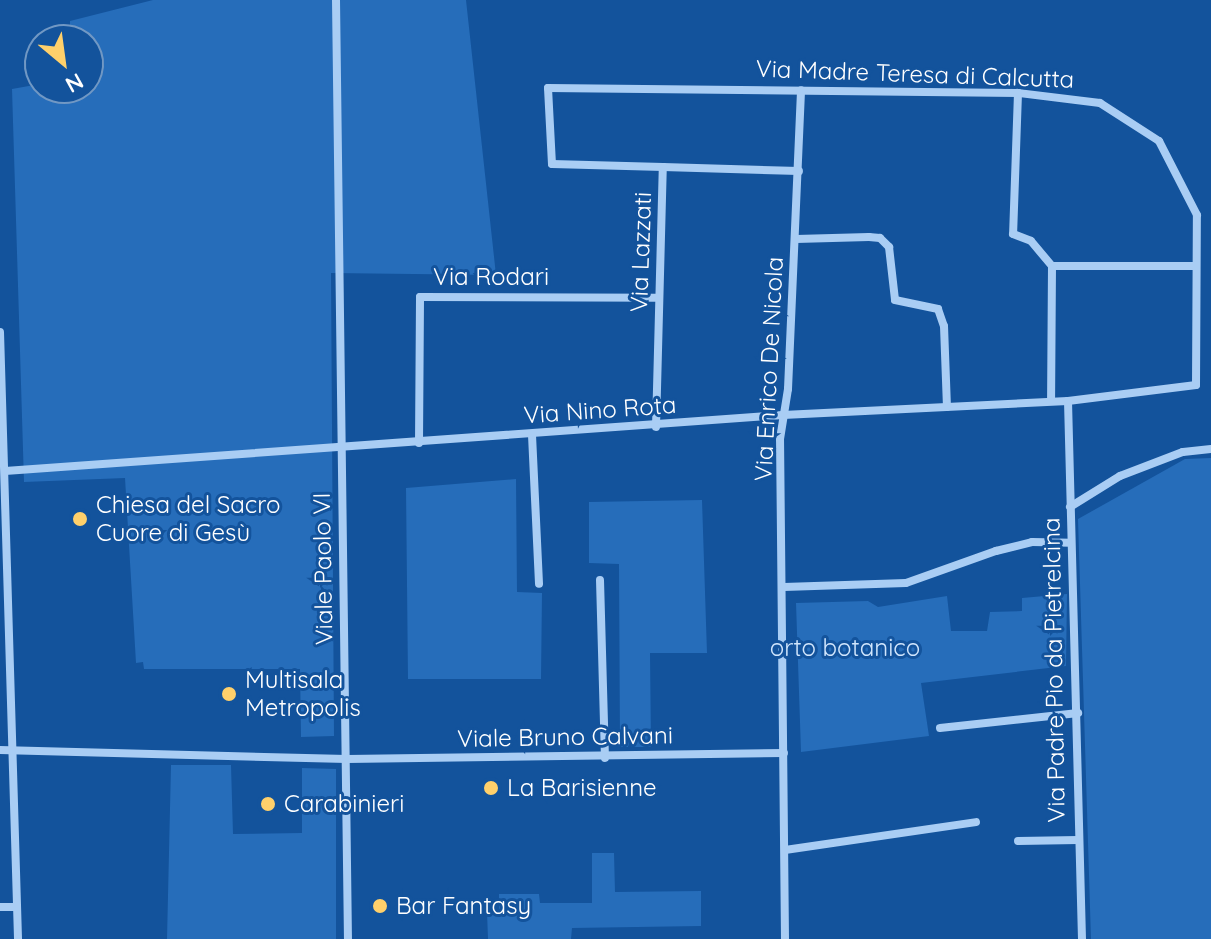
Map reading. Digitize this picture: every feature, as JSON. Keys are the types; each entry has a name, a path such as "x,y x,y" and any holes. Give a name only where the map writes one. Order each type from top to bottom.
{"street":[{"name":"Viale Paolo VI","path":"336,0 337,293 348,939"},
{"name":"Via Madre Teresa di Calcutta","path":"663,167 552,164 548,88 1018,93 1100,103 1159,141 1197,215 1196,385"},
{"name":"Via Enrico De Nicola","path":"785,939 783,415 796,239 801,90"},
{"path":"1018,93 1013,234 1031,241 1052,266 1051,400"},
{"name":"Via Lazzati","path":"656,427 663,167 799,171"},
{"path":"796,239 869,237 880,238 889,247 895,300 938,309 944,326 947,407"},
{"path":"1052,266 1196,266"},
{"name":"Via Rodari","path":"419,443 420,297 659,298"},
{"path":"0,332 18,939"},
{"name":"Via Nino Rota","path":"3,463 341,449 783,415 1068,401 1196,385"},
{"name":"Via Padre Pio da Pietrelcina","path":"1068,401 1082,939"},
{"path":"532,435 539,584"},
{"path":"1070,507 1120,476 1183,452 1211,449"},
{"path":"784,587 906,583 1020,545 1071,543"},
{"path":"600,580 605,758"},
{"path":"940,728 1078,713"},
{"name":"Viale Bruno Calvani","path":"0,750 347,759 605,758 784,753"},
{"path":"785,850 976,822"},
{"path":"1018,841 1078,840"},
{"path":"0,907 17,907"}],"green space":[{"path":"153,0 466,0 496,275 331,273 334,736 301,737 300,669 144,669 143,662 136,663 125,478 24,482 12,89 24,87 24,104 104,104 104,24 70,24 70,21"},
{"path":"1211,458 1211,939 1091,939 1078,519 1185,459"},
{"path":"516,479 517,592 542,593 541,679 408,679 406,488"},
{"path":"702,500 707,653 650,653 651,747 620,747 619,564 589,563 589,502"},
{"name":"orto botanico","path":"1067,594 1066,666 921,683 929,736 801,752 796,603 868,601 878,607 947,596 951,631 987,631 990,612 1022,611 1022,598"},
{"path":"171,765 231,765 233,834 302,833 302,768 336,769 336,939 167,939"},
{"path":"592,853 614,853 615,892 701,891 701,926 572,928 571,939 488,939 487,912 499,912 499,894 539,894 540,903 592,903"}],"place":[{"name":"Chiesa del Sacro Cuore di Gesù","path":"80,519"},
{"name":"Multisala Metropolis","path":"229,694"},
{"name":"La Barisienne","path":"491,788"},
{"name":"Carabinieri","path":"268,804"},
{"name":"Bar Fantasy","path":"380,906"}]}
